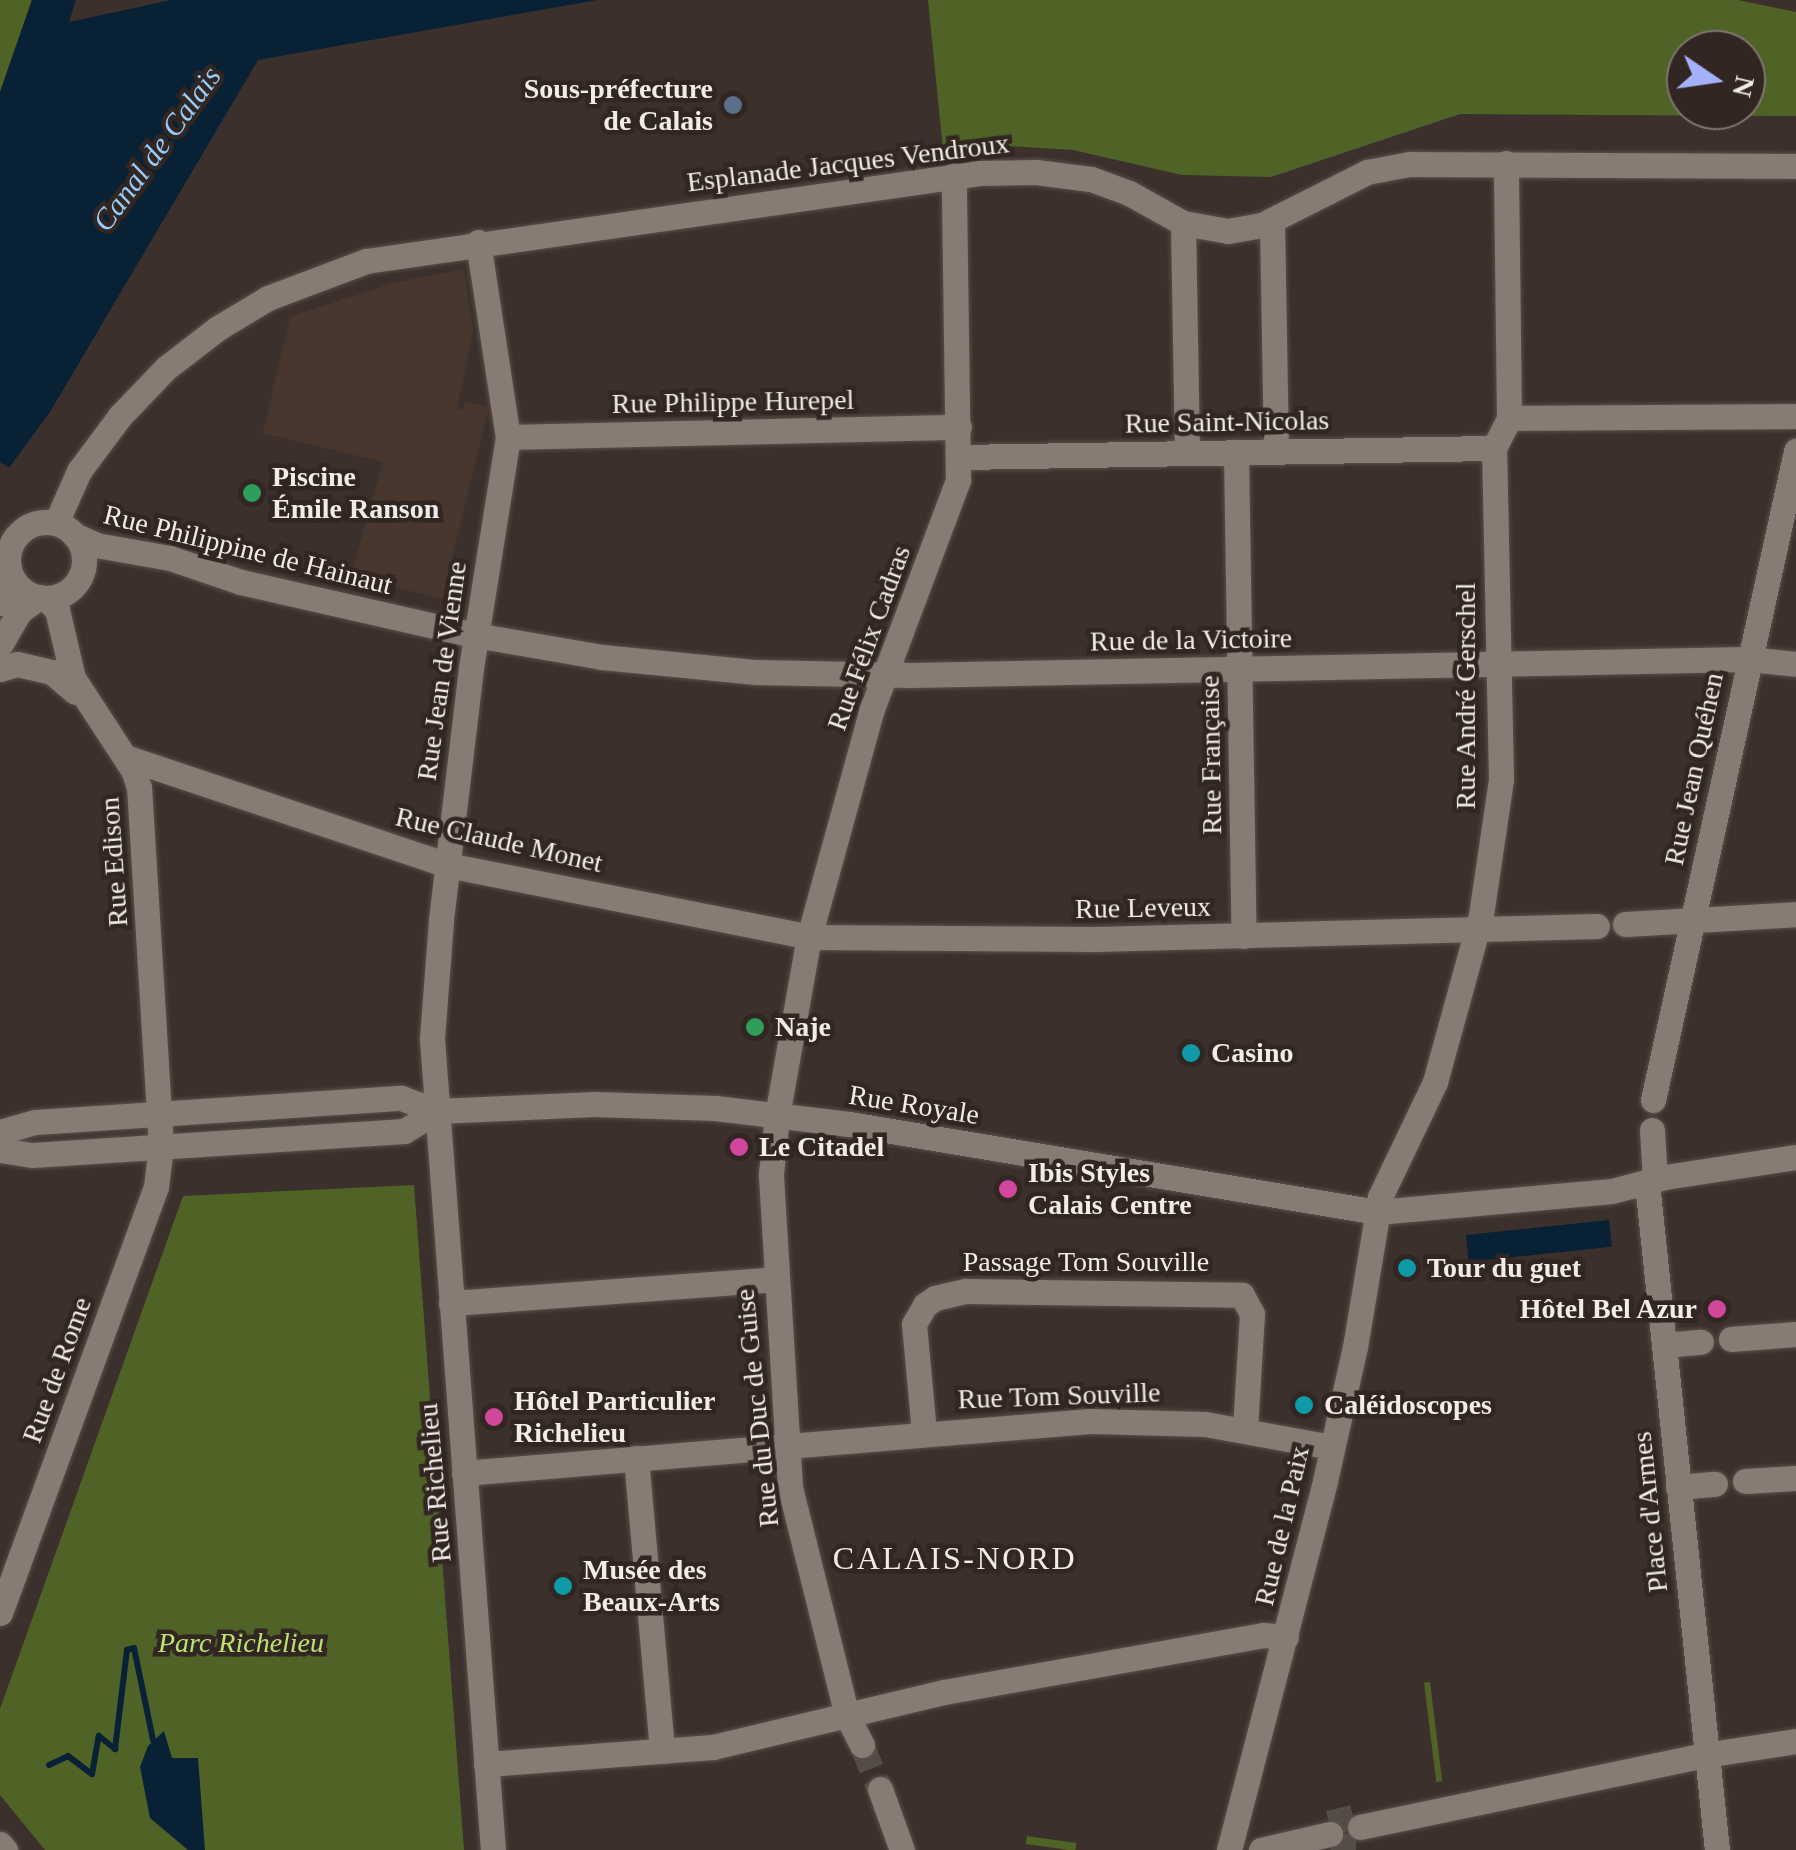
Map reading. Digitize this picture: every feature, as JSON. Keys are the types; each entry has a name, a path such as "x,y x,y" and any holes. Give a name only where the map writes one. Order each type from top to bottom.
{"street":[{"name":"Rue André Gerschel","path":"1376,1212 1434,1082 1478,932 1501,778 1494,448 1509,418 1506,163"},
{"name":"Esplanade Jacques Vendroux","path":"56,527 73,480 120,416 166,368 235,317 292,287 366,261 954,175 1074,175 1113,186 1183,223 1228,231 1272,221 1344,181 1388,166 1796,166"},
{"name":"Rue Félix Cadras","path":"777,1116 809,937 884,674 955,490 960,428 954,175"},
{"path":"1272,221 1276,452"},
{"path":"1183,223 1188,453"},
{"name":"Rue Jean de Vienne","path":"437,1110 432,1006 475,635 508,437 478,242"},
{"path":"1509,418 1796,416"},
{"name":"Rue Philippe Hurepel","path":"508,437 960,428"},
{"name":"Rue Saint-Nicolas","path":"960,457 1494,448"},
{"name":"Rue Jean Quéhen","path":"1653,1100 1796,451"},
{"name":"Rue Française","path":"1236,452 1244,936"},
{"name":"Rue Philippine de Hainaut","path":"0,521 56,527 96,545 170,558 242,582 475,635 677,666 799,674 884,674"},
{"path":"0,603 6,558 17,536 56,527 84,558 80,578 66,592 42,597 20,610 0,645"},
{"path":"6,558 22,588 42,597"},
{"name":"Rue Edison","path":"42,597 57,610 69,668 88,706 125,757 140,788 162,1146"},
{"name":"Rue de la Victoire","path":"884,674 1748,659 1796,664"},
{"path":"0,668 17,664 56,674 88,706"},
{"name":"Rue Claude Monet","path":"125,757 447,865 809,937"},
{"path":"1625,924 1796,914"},
{"name":"Rue Leveux","path":"809,937 890,941 1478,932 1597,926"},
{"path":"0,1132 36,1122 401,1098 437,1110"},
{"name":"Rue Royale","path":"437,1110 614,1104 716,1108 1376,1212"},
{"path":"0,1150 32,1155 404,1131 437,1110"},
{"name":"Rue Richelieu","path":"437,1110 493,1850"},
{"name":"Rue du Duc de Guise","path":"777,1116 770,1196 786,1445 795,1516 847,1716 862,1745"},
{"path":"1651,1181 1652,1130"},
{"name":"Rue de Rome","path":"0,1613 156,1187 162,1146"},
{"path":"1376,1212 1594,1193 1796,1158"},
{"name":"Place d'Armes","path":"1651,1181 1678,1487 1718,1850"},
{"name":"Rue de la Paix","path":"1229,1850 1286,1636 1355,1347 1376,1212"},
{"path":"451,1303 774,1279"},
{"name":"Passage Tom Souville","path":"924,1432 914,1324 925,1305 935,1298 966,1291 1242,1295 1252,1314 1245,1430"},
{"path":"1730,1339 1796,1334"},
{"path":"1664,1345 1701,1342"},
{"name":"Rue Tom Souville","path":"464,1473 924,1432 1139,1421 1245,1430 1332,1446"},
{"path":"636,1458 662,1751"},
{"path":"1745,1481 1796,1478"},
{"path":"1678,1487 1715,1484"},
{"path":"486,1764 713,1747 1016,1679 1263,1635 1286,1636"},
{"path":"1360,1827 1705,1755 1796,1741"},
{"path":"880,1788 902,1850"},
{"path":"1261,1850 1330,1834"},
{"path":"0,1844 5,1850"}],"shaded area":[{"path":"464,269 473,332 457,408 463,410 465,402 489,407 442,599 351,576 383,462 263,433 290,317 393,283"}],"green space":[{"path":"0,0 32,0 0,92"},
{"path":"928,0 1738,0 1796,12 1796,116 1766,116 1766,30 1666,30 1666,115 1460,114 1271,177 1182,175 1073,150 1007,146 943,150"},
{"name":"Parc Richelieu","path":"414,1185 464,1850 45,1850 0,1795 0,1709 183,1196"},
{"path":"1430,1682 1442,1781 1436,1782 1424,1683"},
{"path":"1027,1836 1077,1843 1076,1850 1026,1844"}],"water":[{"name":"Canal de Calais","path":"32,0 76,0 69,22 171,0 597,0 258,60 50,412 9,468 0,462 0,92"},
{"path":"1609,1220 1612,1247 1469,1262 1466,1235"},
{"path":"164,1731 172,1758 198,1758 205,1850 188,1850 150,1818 140,1767 148,1746"}],"waterway":[{"path":"49,1765 68,1756 92,1774 99,1736 115,1749 127,1650 134,1648 153,1740"}],"tunnel":[{"path":"862,1745 880,1789"},
{"path":"1329,1823 1358,1816"},
{"path":"1331,1846 1362,1846"}],"place":[{"name":"Sous-préfecture de Calais","path":"733,105"},
{"name":"Piscine Émile Ranson","path":"252,493"},
{"name":"Naje","path":"755,1027"},
{"name":"Casino","path":"1191,1053"},
{"name":"Le Citadel","path":"739,1147"},
{"name":"Ibis Styles Calais Centre","path":"1008,1189"},
{"name":"Tour du guet","path":"1407,1268"},
{"name":"Hôtel Bel Azur","path":"1717,1309"},
{"name":"Caléidoscopes","path":"1304,1405"},
{"name":"Hôtel Particulier Richelieu","path":"494,1417"},
{"name":"Musée des Beaux-Arts","path":"563,1586"}],"district":[{"name":"CALAIS-NORD","path":"955,1558"}]}
